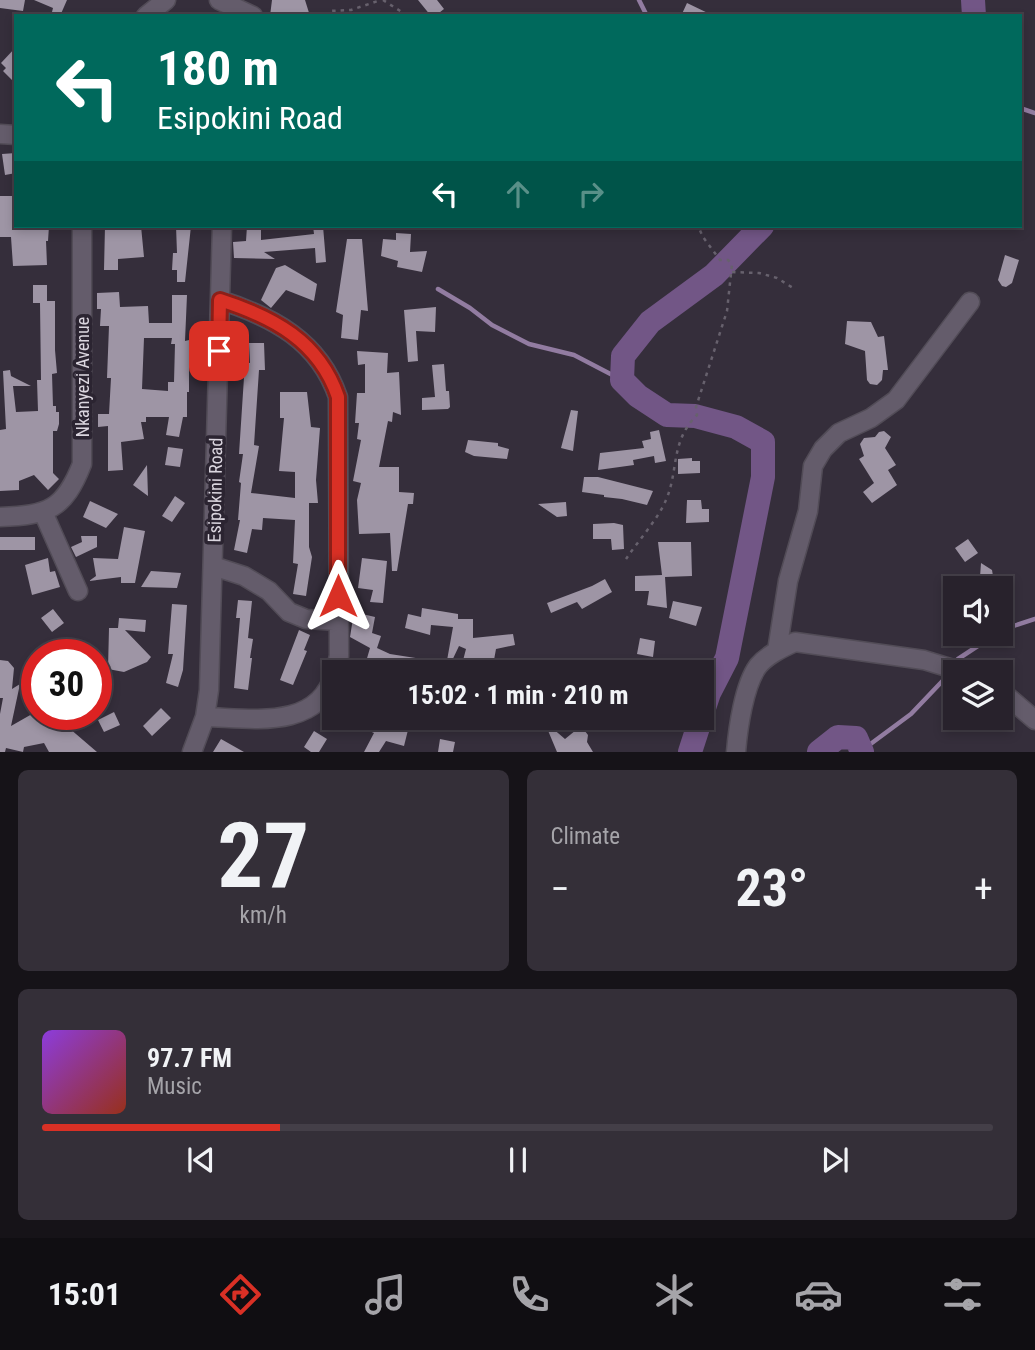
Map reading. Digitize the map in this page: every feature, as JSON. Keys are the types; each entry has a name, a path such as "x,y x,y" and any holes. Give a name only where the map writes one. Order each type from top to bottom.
{"street":[{"path":"223,4 248,14"},
{"name":"Nkanyezi Avenue","path":"43,512 65,497 72,488 82,464 82,228"},
{"name":"Esipokini Road","path":"192,751 205,717 209,690 222,228"},
{"path":"220,300 243,307 295,336 316,354 332,380 338,397 338,660"},
{"path":"777,651 788,581 808,511 813,466 823,449 839,433 871,418 896,400 970,302"},
{"path":"0,517 43,512 78,591"},
{"path":"213,566 244,576 269,591 289,612 306,619 338,621"},
{"path":"736,751 751,681 758,666 777,651 795,642 924,660 943,666"},
{"path":"205,717 290,717 318,702 322,695"},
{"path":"1013,701 1035,720"}],"path":[{"path":"328,14 329,11 351,10 382,0 405,14"},
{"path":"626,559 666,501 675,452 697,415 696,407 727,311 732,264 728,260 720,260 699,228"},
{"path":"732,272 768,275 793,288"}],"building":[{"path":"0,0 25,0 23,11 0,8"},
{"path":"34,0 67,0 61,14 52,14 53,8"},
{"path":"272,0 305,0 309,14 270,14"},
{"path":"418,0 437,0 444,9 438,14 429,14"},
{"path":"687,3 710,14 682,14"},
{"path":"14,49 14,82 3,71 6,68 1,63"},
{"path":"14,153 14,173 5,175 2,154"},
{"path":"0,196 14,196 14,228 49,228 46,241 47,265 13,266 11,237 0,237"},
{"path":"105,228 141,228 144,257 118,259 118,270 104,270"},
{"path":"176,228 191,228 185,282 177,282 177,270 172,270 173,253 177,253"},
{"path":"247,228 261,228 261,240 314,234 313,228 323,228 326,262 316,263 315,248 264,252 275,259 234,258 233,242 246,241"},
{"path":"396,233 411,234 410,252 427,251 422,272 397,267 398,261 381,256 383,239 396,240"},
{"path":"347,239 362,239 368,311 361,310 358,340 341,338 343,315 336,312"},
{"path":"1005,255 1019,260 1012,283 1006,287 998,280"},
{"path":"285,265 317,284 314,301 286,290 271,308 261,300 276,268"},
{"path":"33,285 47,285 47,301 55,301 57,373 52,374 53,406 56,406 56,412 59,412 59,424 57,431 53,431 53,473 59,479 48,490 34,475 19,481 19,490 0,491 0,430 6,429 3,371 10,370 11,376 31,386 13,386 16,412 38,411 37,380 41,380 40,303 33,303"},
{"path":"119,292 120,307 148,306 149,323 172,323 172,295 187,295 187,417 183,417 179,437 166,435 169,417 146,417 146,422 141,422 144,439 121,442 123,470 108,471 108,426 98,427 98,414 109,414 111,378 107,378 109,326 100,326 101,309 97,309 97,293","holes":["144,338 172,338 171,344 175,344 174,382 168,382 168,391 142,389"]},
{"path":"436,307 435,332 416,331 418,361 408,362 404,310"},
{"path":"847,321 871,322 878,337 884,336 888,370 883,370 882,380 877,385 870,384 867,380 865,351 845,344"},
{"path":"249,343 264,343 265,370 259,370 254,445 259,446 251,493 295,498 295,472 279,471 284,418 280,418 280,392 307,392 311,427 320,428 316,480 318,503 309,503 309,547 312,557 306,596 293,594 298,564 293,563 295,520 263,518 262,530 252,529 247,553 234,550 240,520 239,482 243,454 239,454 245,362 250,363"},
{"path":"357,351 388,353 387,373 399,372 401,415 393,412 392,422 388,421 379,467 399,467 399,492 414,493 413,504 408,504 397,571 392,571 390,533 359,534 357,500 361,483 353,481 361,440 357,439 359,423 355,423 357,393 365,393 365,364 358,365"},
{"path":"444,364 450,407 422,410 422,398 435,397 432,365"},
{"path":"571,410 578,411 573,451 561,448"},
{"path":"659,430 666,461 655,463 654,456 633,460 634,465 598,470 600,453 644,448 642,441 651,439 650,432"},
{"path":"884,431 891,437 885,448 896,465 888,470 897,485 872,503 863,492 874,483 859,459 864,456 860,444 864,438 875,437"},
{"path":"468,440 498,443 498,446 509,449 507,459 474,456 465,452"},
{"path":"168,447 183,449 180,467 165,465"},
{"path":"692,458 692,461 700,461 700,473 678,474 678,459"},
{"path":"147,465 148,496 133,485"},
{"path":"584,477 598,477 653,491 647,505 604,497 582,492"},
{"path":"175,496 185,503 172,522 162,516"},
{"path":"687,500 701,500 702,509 709,509 709,522 686,523"},
{"path":"90,501 118,514 106,528 83,517"},
{"path":"566,502 567,516 557,517 538,504"},
{"path":"593,524 623,525 624,549 612,550 611,539 593,539"},
{"path":"124,527 145,531 135,583 121,583 121,577 89,581 96,576 93,558 118,559"},
{"path":"81,536 97,536 97,547 76,557 71,547 82,542"},
{"path":"0,537 35,537 35,550 0,550"},
{"path":"968,539 978,553 965,562 955,548"},
{"path":"658,542 691,542 692,576 665,577 667,608 647,605 649,591 635,591 635,576 662,575"},
{"path":"48,558 50,572 55,571 60,587 32,595 25,565"},
{"path":"362,558 387,561 383,603 370,602 373,590 358,588"},
{"path":"981,563 992,570 993,576 980,576"},
{"path":"151,571 181,573 177,588 141,587"},
{"path":"605,579 612,592 582,609 577,602 551,613 547,603"},
{"path":"238,600 252,601 248,638 253,639 248,690 234,688 240,618 236,618"},
{"path":"673,601 702,607 696,626 669,618"},
{"path":"172,604 187,605 183,670 178,687 166,683 173,654 168,654"},
{"path":"422,608 458,614 458,619 473,619 473,638 513,634 515,645 496,649 494,660 463,660 466,649 459,646 452,660 447,660 453,627 431,625 430,635 405,628 408,614 421,617"},
{"path":"53,609 64,623 52,632 41,618"},
{"path":"354,612 375,617 372,633 381,636 377,648 390,654 422,660 366,660 370,648 350,637"},
{"path":"119,618 146,620 145,632 125,630 151,657 147,662 124,672 112,670 112,639 109,639 109,628 118,628"},
{"path":"299,630 310,635 304,650 307,651 293,685 280,680"},
{"path":"640,638 655,641 653,657 637,654"},
{"path":"0,660 8,661 14,668 12,689 20,684 11,726 21,720 21,730 71,730 97,752 49,752 44,743 24,747 23,752 6,748 5,752 0,752 0,714 3,698 0,698"},
{"path":"161,708 171,718 152,736 143,726"},
{"path":"114,712 120,725 112,728"},
{"path":"367,730 408,730 404,746 386,741 379,752 364,752 374,733"},
{"path":"548,730 554,730 565,739 576,730 584,730 593,752 557,752"},
{"path":"314,731 327,739 319,752 311,752 304,747"},
{"path":"221,739 244,752 213,752"},
{"path":"440,739 455,742 453,752 438,752"}],"waterway":[{"path":"639,0 646,14"},
{"path":"973,0 974,14"},
{"path":"1022,109 1035,113"},
{"path":"714,683 727,658 763,477 763,442 736,427 695,416 667,415 638,396 622,380 623,356 650,322 714,275 760,228"},
{"path":"438,289 492,325 529,344 574,355 622,380"},
{"path":"1013,626 1035,619"},
{"path":"958,660 978,646"},
{"path":"861,751 911,714 943,680"},
{"path":"690,752 697,730"},
{"path":"819,752 838,737 856,738 862,752"}],"route":[{"path":"219,351 220,300 243,307 295,336 316,354 332,380 338,397 338,596"}]}
